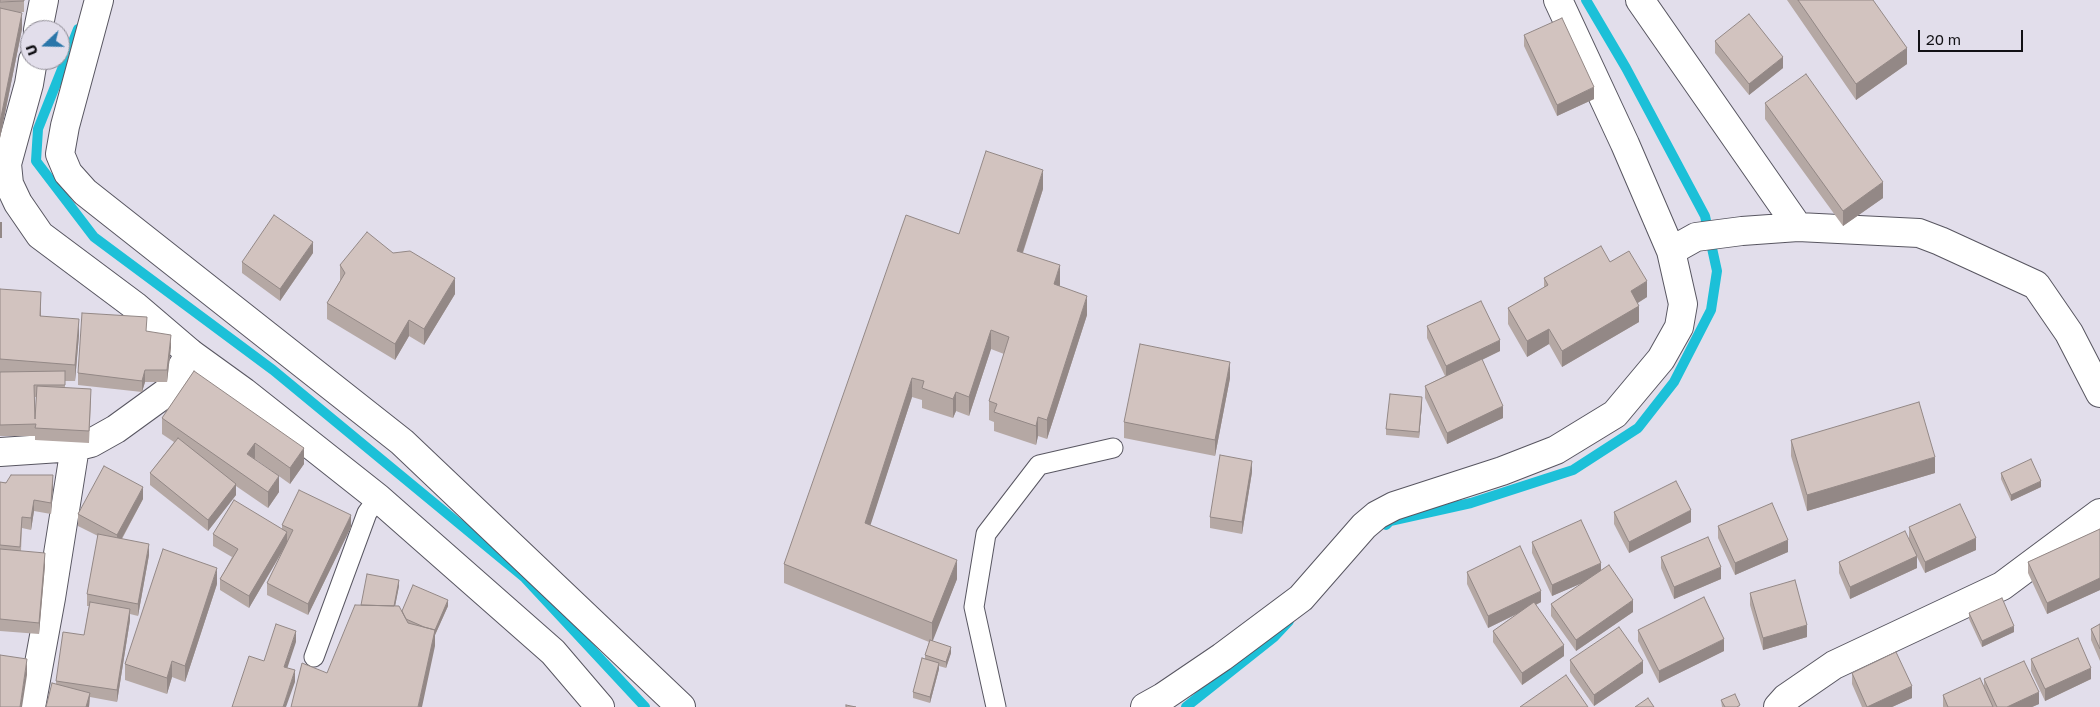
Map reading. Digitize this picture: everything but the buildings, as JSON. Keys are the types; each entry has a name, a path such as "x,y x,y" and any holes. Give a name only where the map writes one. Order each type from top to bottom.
{"street":[{"path":"40,20 44,0"},
{"path":"99,0 65,126 60,154 68,173 86,192 402,442 681,707"},
{"path":"1145,707 1222,657 1301,598 1364,526 1377,515 1394,506 1502,471 1556,450 1615,414 1661,359 1679,327 1683,304 1671,252 1625,144 1558,0"},
{"path":"1640,0 1798,227"},
{"path":"31,70 7,164 9,184 18,203 40,235 135,306 190,353 244,392 378,498 553,652 600,707"},
{"path":"1671,252 1696,238 1742,231 1798,227 1919,233 2036,285 2070,333 2100,393"},
{"path":"0,452 75,447 91,443 116,429 168,392 190,353"},
{"path":"31,707 51,598 75,447"},
{"path":"1778,707 1786,698 1834,665 2002,586 2100,513"}],"lane":[{"path":"996,707 974,607 986,534 1039,465 1113,448"},
{"path":"314,656 367,513 378,498"}],"waterway":[{"path":"1386,525 1390,521 1471,503 1573,470 1638,428 1674,382 1711,310 1717,271 1705,216 1626,68 1586,0"},
{"path":"78,29 38,129 36,161 94,237 273,370 525,578 645,707"},
{"path":"1186,707 1274,637 1289,621"}]}
